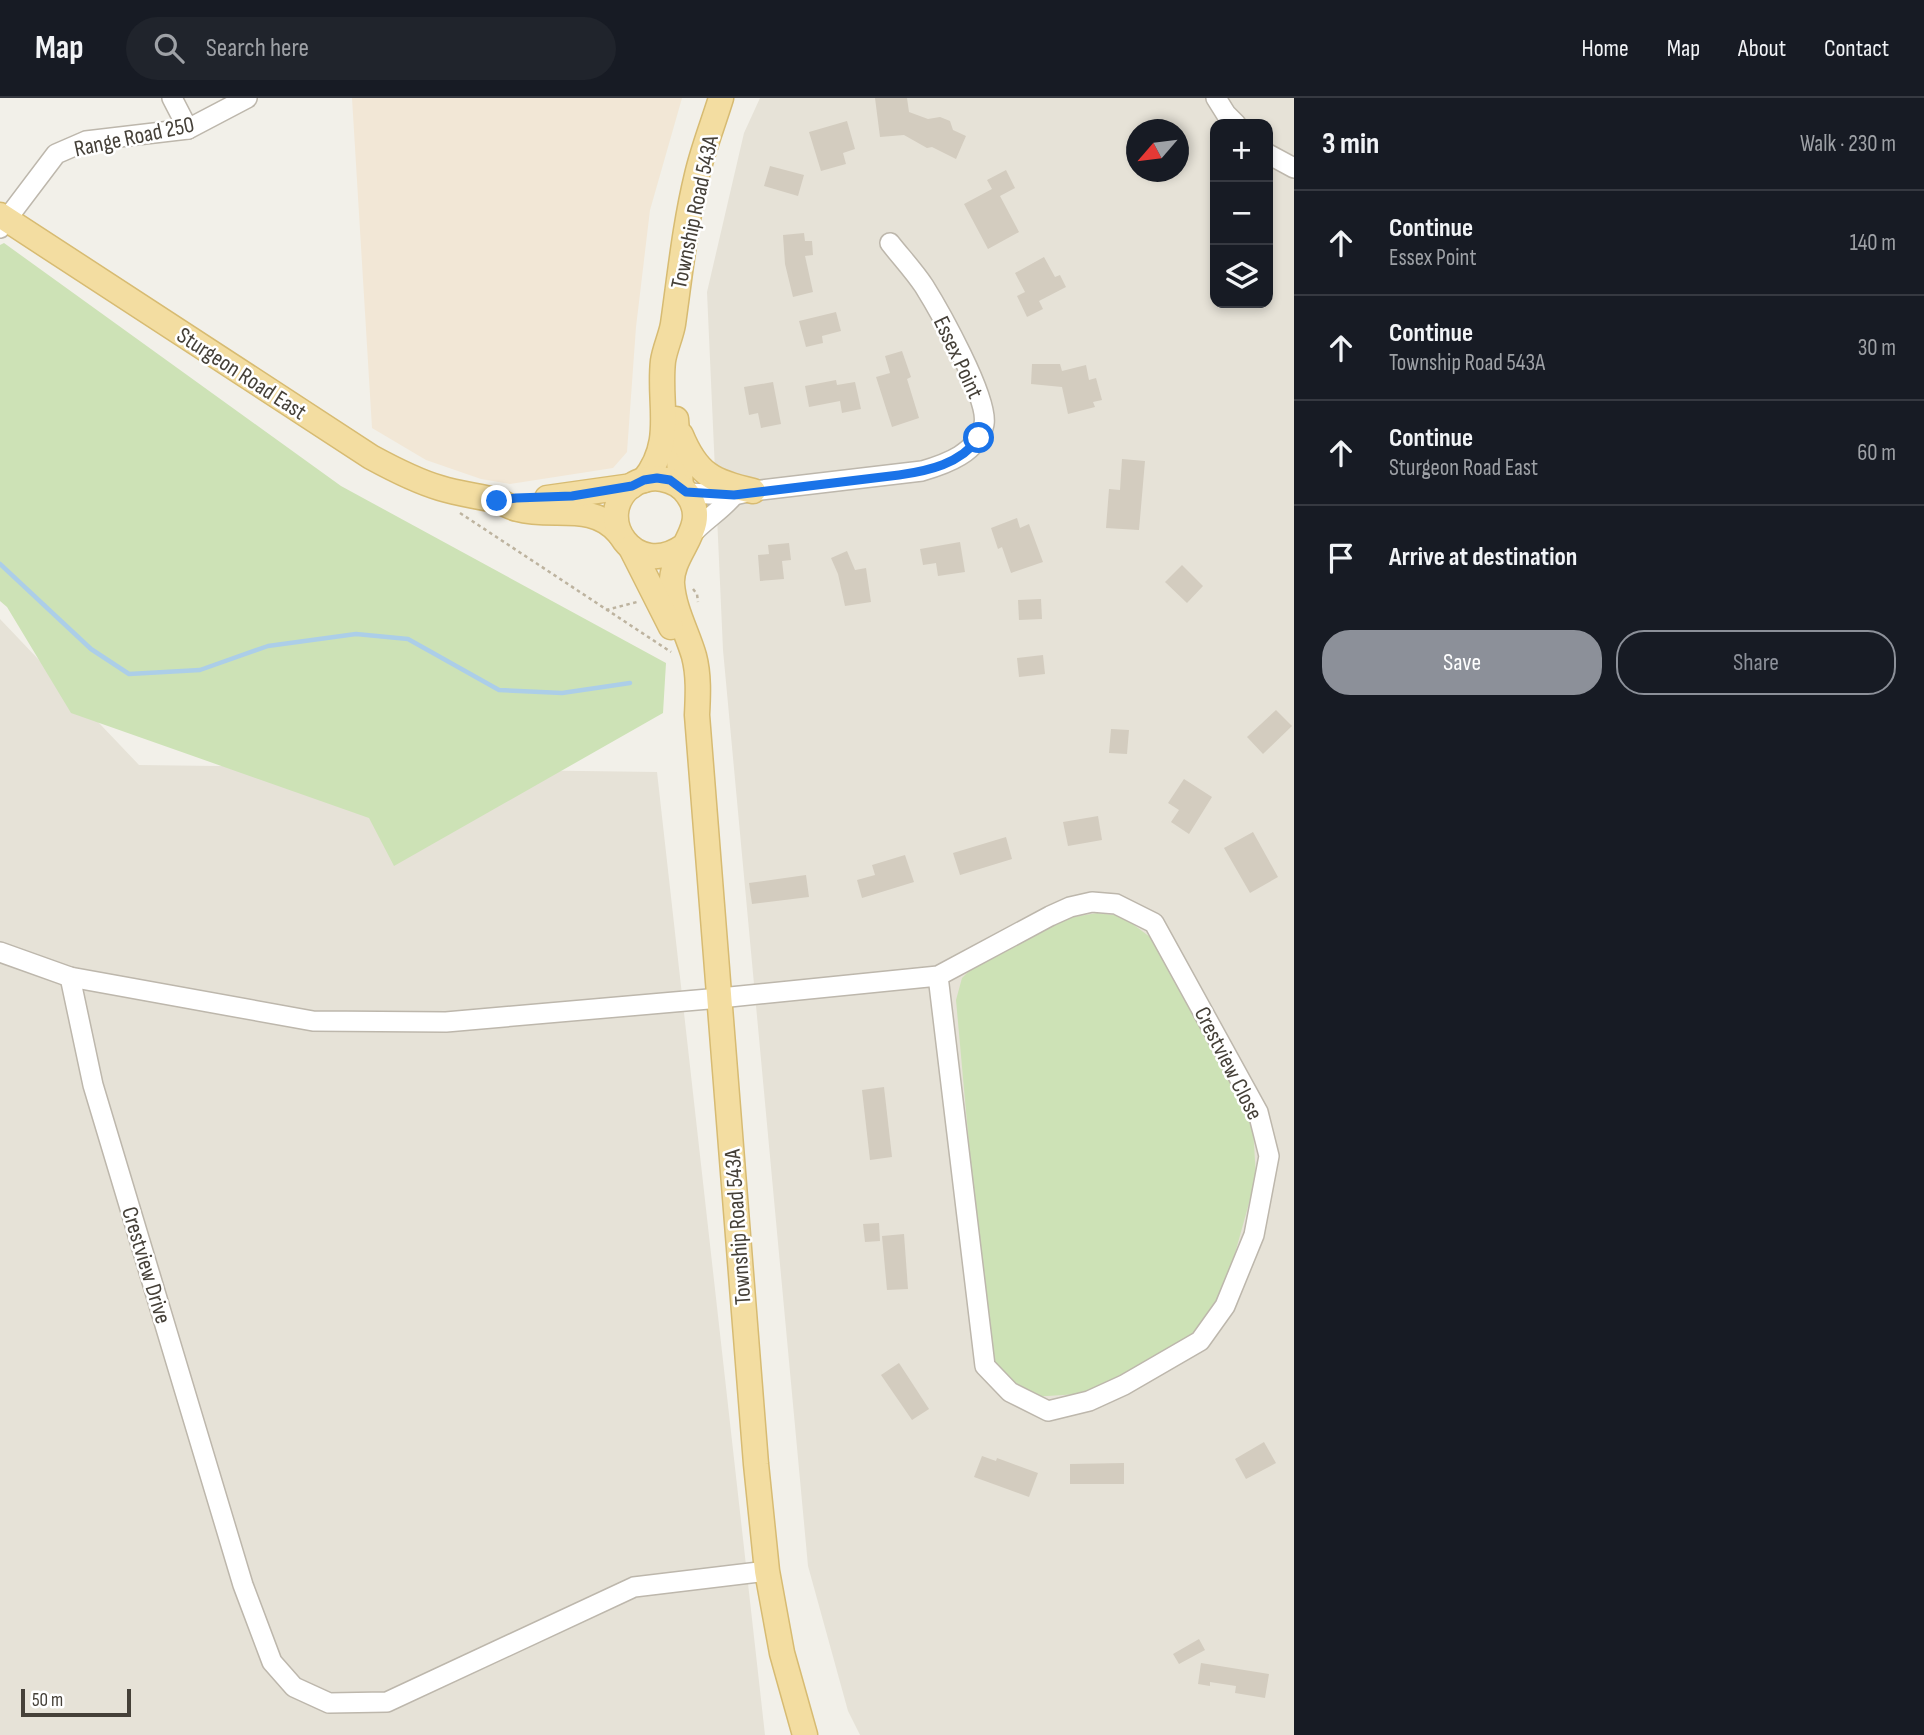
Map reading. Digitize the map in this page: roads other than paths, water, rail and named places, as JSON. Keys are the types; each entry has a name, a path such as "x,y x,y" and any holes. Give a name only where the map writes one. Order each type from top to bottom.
{"main road":[{"name":"Township Road 543A","path":"697,715 667,618 616,520 617,507 623,495 656,463 661,449 663,361 672,327 697,175 721,98"},
{"name":"Sturgeon Road East","path":"3,221 371,457 399,472 438,488 497,501 518,510 576,512 594,516 611,523 625,540"},
{"name":"Township Road 543A","path":"672,327 676,352 676,421 684,490 695,509 695,523 674,564 673,587 676,606 695,663 698,689 697,715 756,1464 767,1571 782,1653 805,1735"},
{"path":"676,421 686,446 706,475 743,493"},
{"path":"638,483 657,478 670,480 684,490"},
{"name":"Sturgeon Road East","path":"497,501 572,496 638,483"},
{"path":"625,540 648,556 661,557 673,553 687,540"}],"street":[{"path":"172,98 188,129"},
{"name":"Range Road 250","path":"3,221 56,154 86,141 188,129 247,98"},
{"path":"1216,98 1231,119"},
{"path":"1273,157 1294,169"},
{"name":"Essex Point","path":"684,490 743,493 922,471 947,464 972,447 984,424 984,410 964,362 923,284 890,243"},
{"path":"687,540 700,525 743,493"},
{"name":"Crestview Close","path":"720,998 938,976 1051,916 1070,907 1092,902 1116,904 1154,923 1258,1111 1269,1156 1254,1235 1225,1306 1200,1340 1124,1385 1090,1401 1048,1411 1010,1392 985,1366 938,976"},
{"path":"0,952 70,976 313,1021 446,1022 720,998"},
{"name":"Crestview Drive","path":"70,976 93,1085 243,1586 272,1662 294,1687 329,1703 387,1702 634,1587 767,1571"}],"waterway":[{"path":"0,564 91,649 129,674 200,670 268,646 356,634 408,639 499,690 562,693 630,683"}]}
